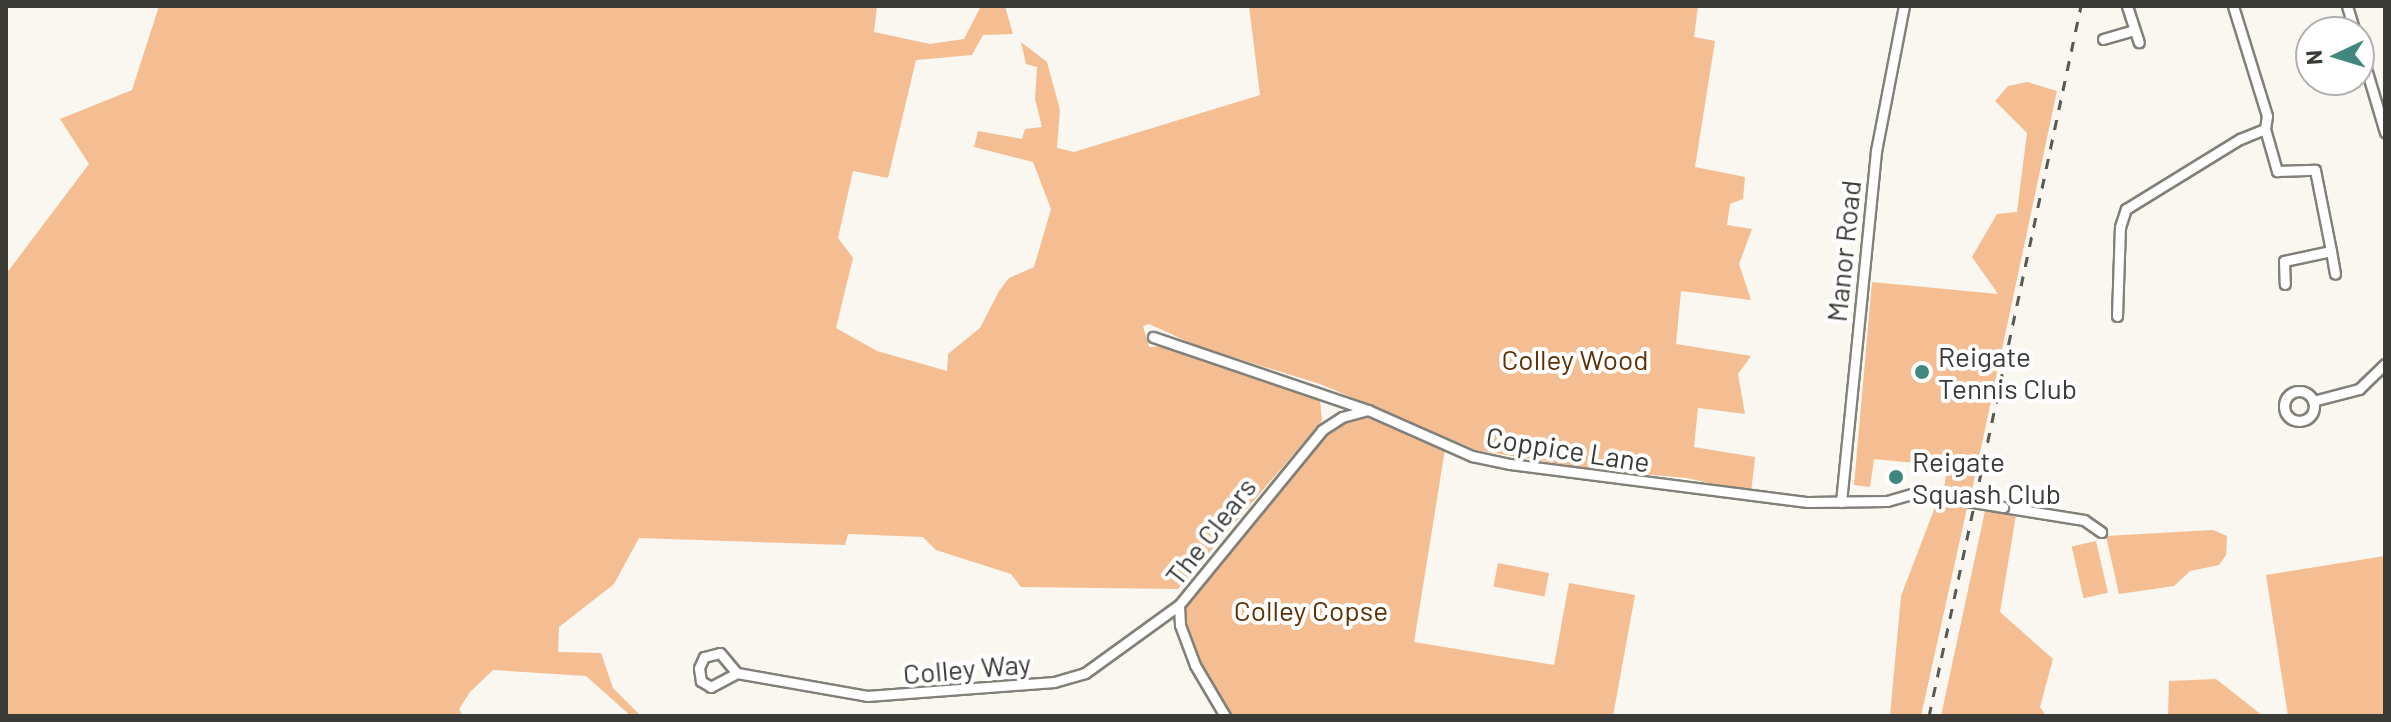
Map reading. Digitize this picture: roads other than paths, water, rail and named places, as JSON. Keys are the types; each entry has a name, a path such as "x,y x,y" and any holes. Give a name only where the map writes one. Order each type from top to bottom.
{"street":[{"name":"Manor Road","path":"1841,502 1876,151 1904,6"},
{"path":"2127,6 2139,42"},
{"path":"2233,6 2267,116 2265,129 2277,171 2315,170 2335,274"},
{"path":"2103,39 2134,30"},
{"path":"2374,96 2385,132"},
{"path":"2117,316 2120,227 2126,209 2240,139 2265,129"},
{"path":"2285,284 2284,261 2331,251"},
{"name":"Coppice Lane","path":"1153,337 1368,410 1472,456 1694,491 1841,502 1912,494 1948,498 2084,520 2101,532"},
{"path":"2313,401 2359,389 2385,364"},
{"name":"The Clears","path":"1225,716 1195,665 1179,605 1322,430 1342,417 1368,410"},
{"name":"Colley Way","path":"737,673 867,696 1054,682 1085,673 1179,605"}],"railway":[{"path":"1929,716 2081,6"}],"place":[{"name":"Reigate Tennis Club","path":"1922,372"},
{"name":"Reigate Squash Club","path":"1896,477"}],"park label":[{"name":"Colley Wood","path":"1575,359"},
{"name":"Colley Copse","path":"1311,610"}]}
